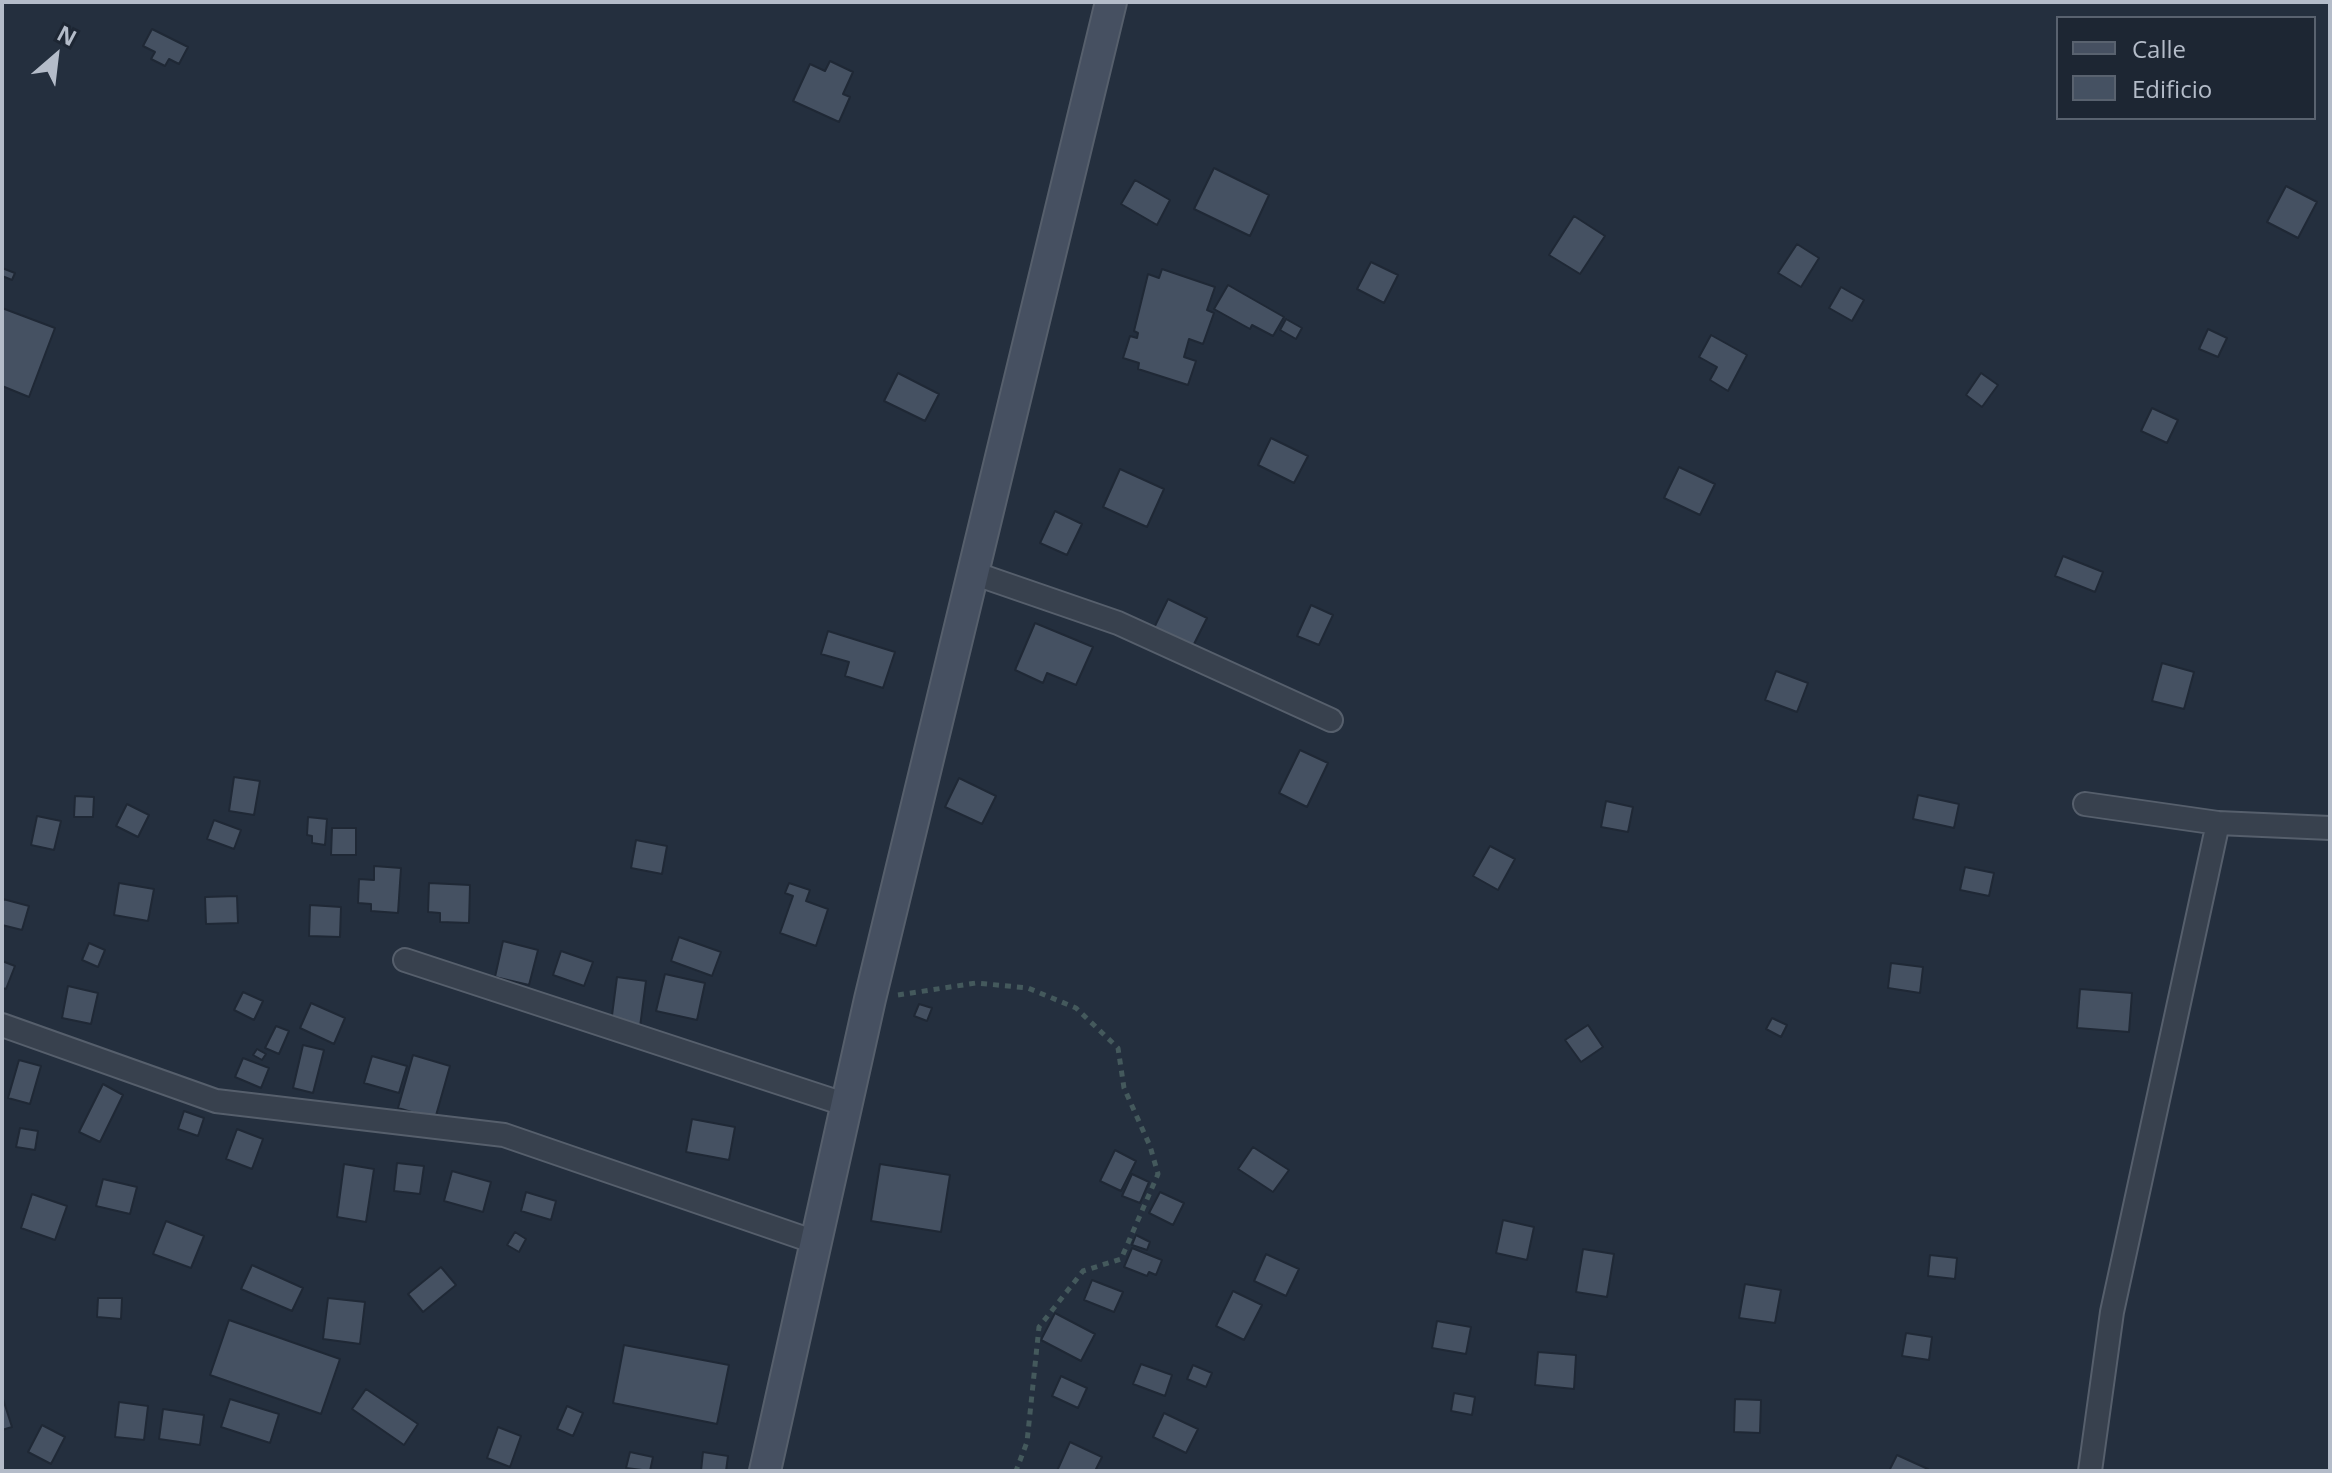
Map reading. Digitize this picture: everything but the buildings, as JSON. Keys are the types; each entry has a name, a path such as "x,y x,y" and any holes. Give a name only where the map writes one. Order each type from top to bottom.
{"street":[{"path":"765,1471 870,999 1111,2"},
{"path":"973,573 1118,623 1331,720"},
{"path":"2085,804 2218,823 2330,828"},
{"path":"2090,1471 2112,1312 2218,823"},
{"path":"405,960 847,1105"},
{"path":"2,1025 216,1101 504,1135 818,1243"}],"path":[{"path":"870,999 976,983 1028,988 1076,1008 1118,1048 1124,1088 1150,1146 1158,1174 1121,1259 1083,1271 1039,1327 1027,1442 1019,1470"}]}
